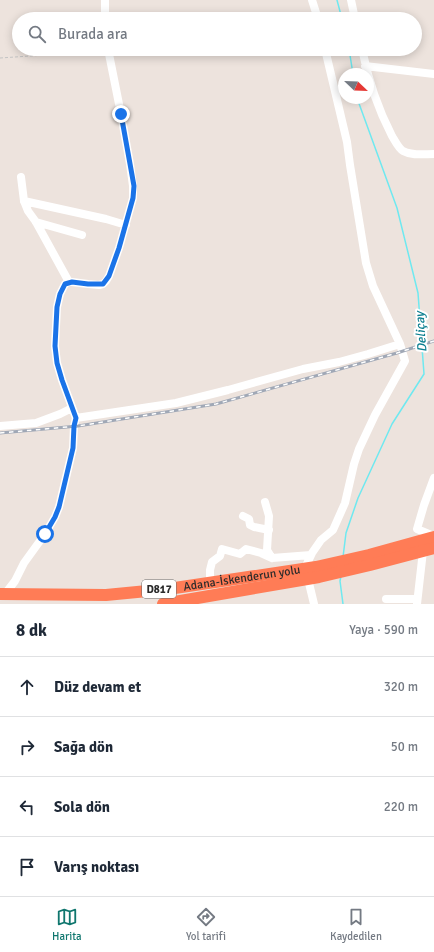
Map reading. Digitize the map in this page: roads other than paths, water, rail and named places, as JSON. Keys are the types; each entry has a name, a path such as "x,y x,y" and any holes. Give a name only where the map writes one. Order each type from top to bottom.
{"highway":[{"name":"D817","path":"370,560 434,536"},
{"name":"Adana-İskenderun yolu","path":"163,604 176,603 370,560 428,550"},
{"name":"Adana-İskenderun yolu","path":"5,596 106,595 210,582 312,573"},
{"path":"5,596 23,599 25,604"}],"street":[{"path":"105,0 105,12"},
{"path":"312,0 316,12"},
{"path":"351,0 354,12"},
{"path":"5,596 55,517 59,507 73,448 76,418 57,363 55,346 57,307 62,289 65,284 69,282 103,284 109,276 119,248 133,198 134,186 109,56"},
{"path":"314,604 311,555 321,540 333,530 339,518 345,503 358,449 405,361 400,344 373,286 366,263 347,142 327,56"},
{"path":"364,56 379,108 395,142 402,151 412,154 434,154"},
{"path":"366,66 434,74"},
{"path":"21,177 24,201 28,211 36,222 69,282"},
{"path":"24,201 106,219 126,225"},
{"path":"36,222 82,235"},
{"path":"76,418 176,403 302,370 339,362 400,344"},
{"path":"0,426 36,423 72,408"},
{"path":"434,478 417,528 434,536"},
{"path":"265,502 269,516 267,550 272,558"},
{"path":"243,516 249,519 250,525 269,530"},
{"path":"210,582 212,562 220,556 222,549 240,554 246,549 272,558 311,555"},
{"path":"386,599 417,602 428,550"}],"waterway":[{"name":"Deliçay","path":"337,0 340,12"},
{"name":"Deliçay","path":"350,56 352,68"},
{"name":"Deliçay","path":"343,557 346,533 358,498 392,424 424,374 418,293 397,208 359,104"},
{"name":"Deliçay","path":"341,576 340,581 343,604"}],"railway":[{"path":"0,433 78,426 216,404 397,353 434,341"}]}
